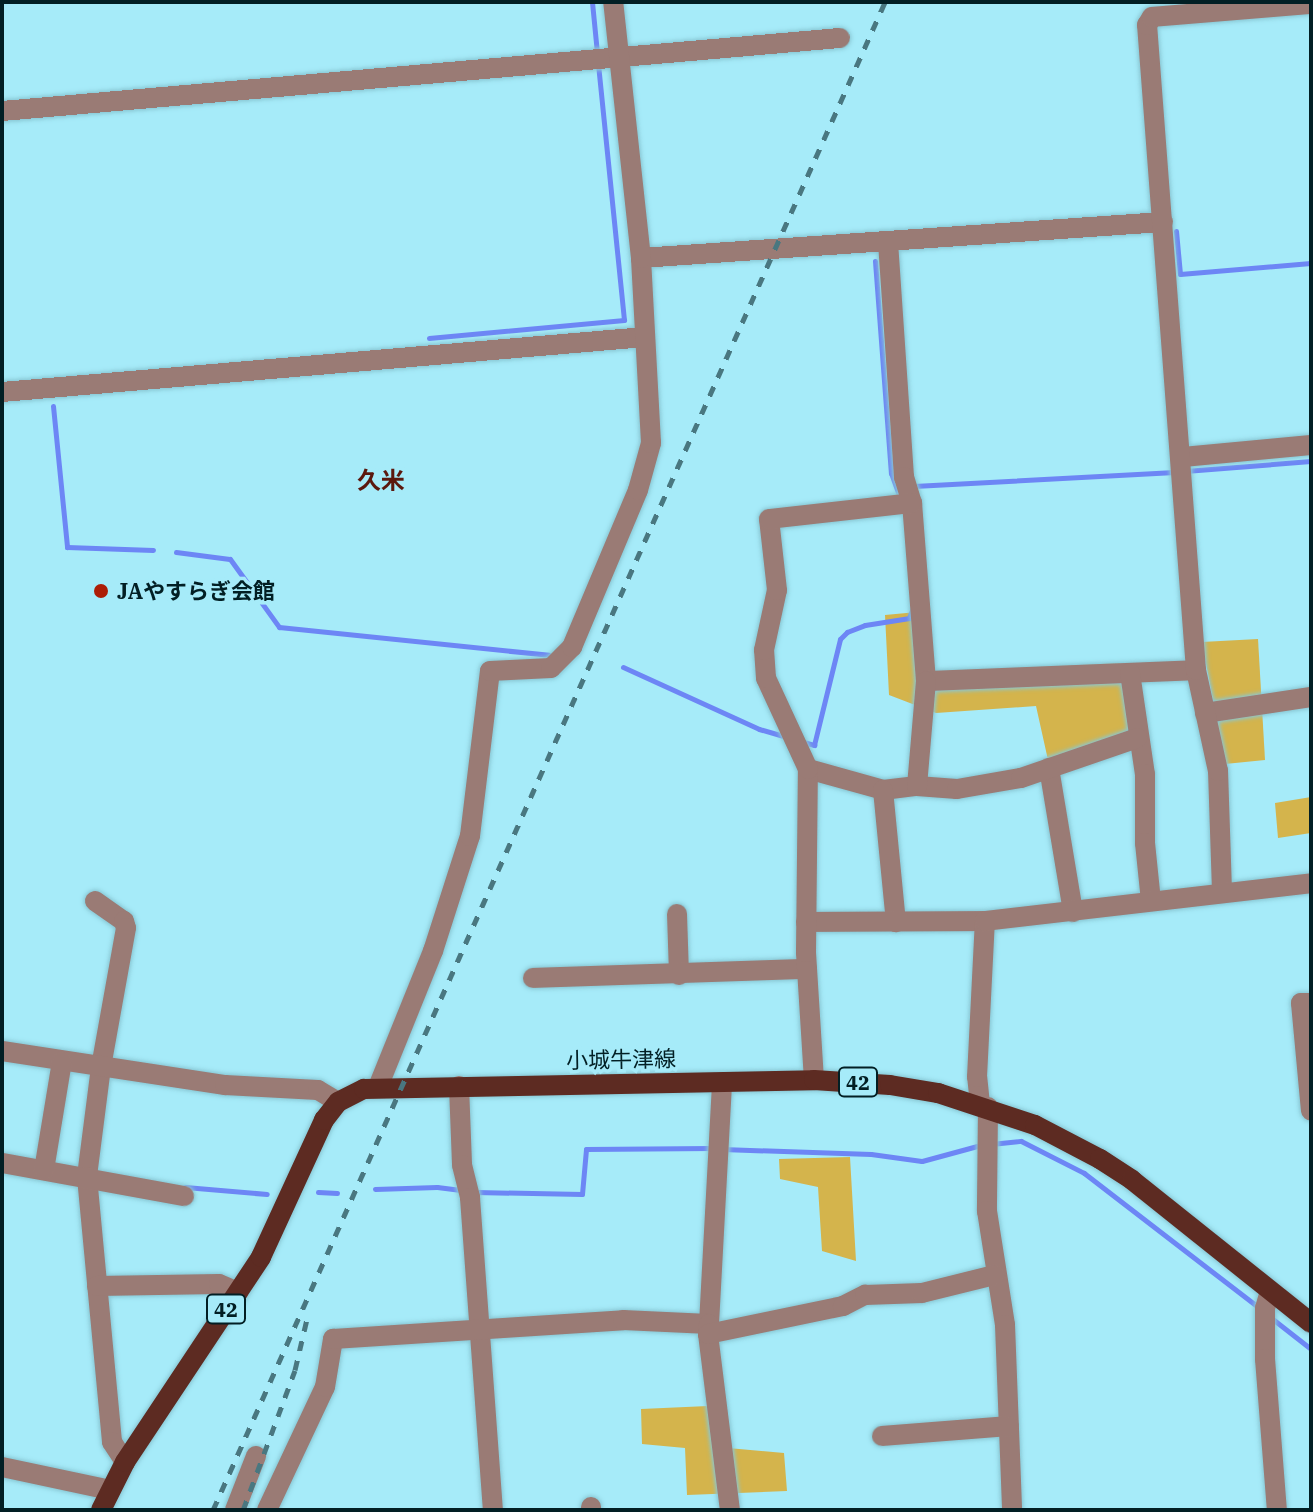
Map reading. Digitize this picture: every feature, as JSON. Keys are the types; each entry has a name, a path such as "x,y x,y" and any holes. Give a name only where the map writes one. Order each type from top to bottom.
{"main road":[{"name":"小城牛津線","path":"338,1102 350,1093 378,1087 814,1080 890,1085 984,1106 1035,1125 1100,1159 1266,1307 1311,1323"},
{"name":"42","path":"101,1510 125,1462 261,1257 324,1120 338,1102"}],"street":[{"path":"378,1087 433,951 470,836 490,671 551,668 572,647 602,568 638,490 651,443 641,258 613,2"},
{"path":"1222,891 1218,771 1196,670 1147,25 1152,17 1311,4"},
{"path":"2,111 840,38"},
{"path":"641,258 1163,222"},
{"path":"888,242 904,477 903,504 926,681 917,786"},
{"path":"2,392 645,337"},
{"path":"1182,457 1311,445"},
{"path":"814,1080 807,969 804,760 766,678 764,650 777,590 769,519 903,504"},
{"path":"926,681 1196,670"},
{"path":"1130,673 1137,738 1145,774 1145,843 1151,901"},
{"path":"1205,713 1311,697"},
{"path":"804,760 883,790 917,786 957,789 1021,778 1137,738"},
{"path":"1049,768 1073,912"},
{"path":"883,790 896,922"},
{"path":"806,922 985,921 1311,883"},
{"path":"95,901 124,921 126,928 101,1067 88,1172 112,1442 125,1462"},
{"path":"677,914 679,975"},
{"path":"985,921 977,1077 984,1106 987,1211 1005,1325 1012,1510"},
{"path":"533,978 807,969"},
{"path":"1311,1003 1301,1003 1311,1111"},
{"path":"2,1051 225,1085 318,1090 338,1102"},
{"path":"44,1170 62,1061"},
{"path":"722,1082 716,1148 709,1329 730,1510"},
{"path":"459,1086 462,1165 469,1193 493,1510"},
{"path":"2,1163 44,1170 88,1172 184,1196"},
{"path":"267,1510 325,1387 333,1339 623,1320 709,1329 843,1306 865,1295 922,1293 995,1275"},
{"path":"97,1286 219,1284 238,1292"},
{"path":"1266,1307 1277,1510"},
{"path":"882,1436 1009,1426"},
{"path":"235,1510 256,1456"},
{"path":"2,1467 110,1490"}],"shaded area":[{"path":"928,611 935,672 1120,663 1131,734 1048,760 1036,706 936,713 889,695 885,615"},
{"path":"1258,639 1265,760 1225,764 1202,642"},
{"path":"1311,797 1311,833 1278,838 1275,803"},
{"path":"850,1157 856,1261 822,1251 818,1187 780,1179 779,1159"},
{"path":"708,1406 717,1447 784,1453 787,1491 687,1495 685,1448 642,1444 641,1409"}],"waterway":[{"path":"592,2 597,53"},
{"path":"429,338 624,320 598,63"},
{"path":"1176,231 1180,274 1311,263"},
{"path":"875,261 891,473 901,501"},
{"path":"53,406 67,547 153,550"},
{"path":"1185,471 1311,461"},
{"path":"914,486 1175,472"},
{"path":"176,552 230,559 279,627 549,655"},
{"path":"800,741 814,745 840,639 847,632 865,625 909,618 912,610"},
{"path":"623,667 759,729 787,737"},
{"path":"991,1144 1021,1141 1084,1173 1259,1308"},
{"path":"722,1149 871,1154 922,1161 981,1145"},
{"path":"475,1192 582,1194 586,1149 712,1148"},
{"path":"185,1187 267,1194"},
{"path":"375,1189 437,1187 461,1190"},
{"path":"318,1192 337,1193"},
{"path":"1270,1317 1311,1349"}],"railway":[{"path":"213,1510 885,2"},
{"path":"243,1510 295,1370 307,1319"}],"place":[{"name":"JAやすらぎ会館","path":"101,591"}],"district":[{"name":"久米","path":"381,481"}]}
